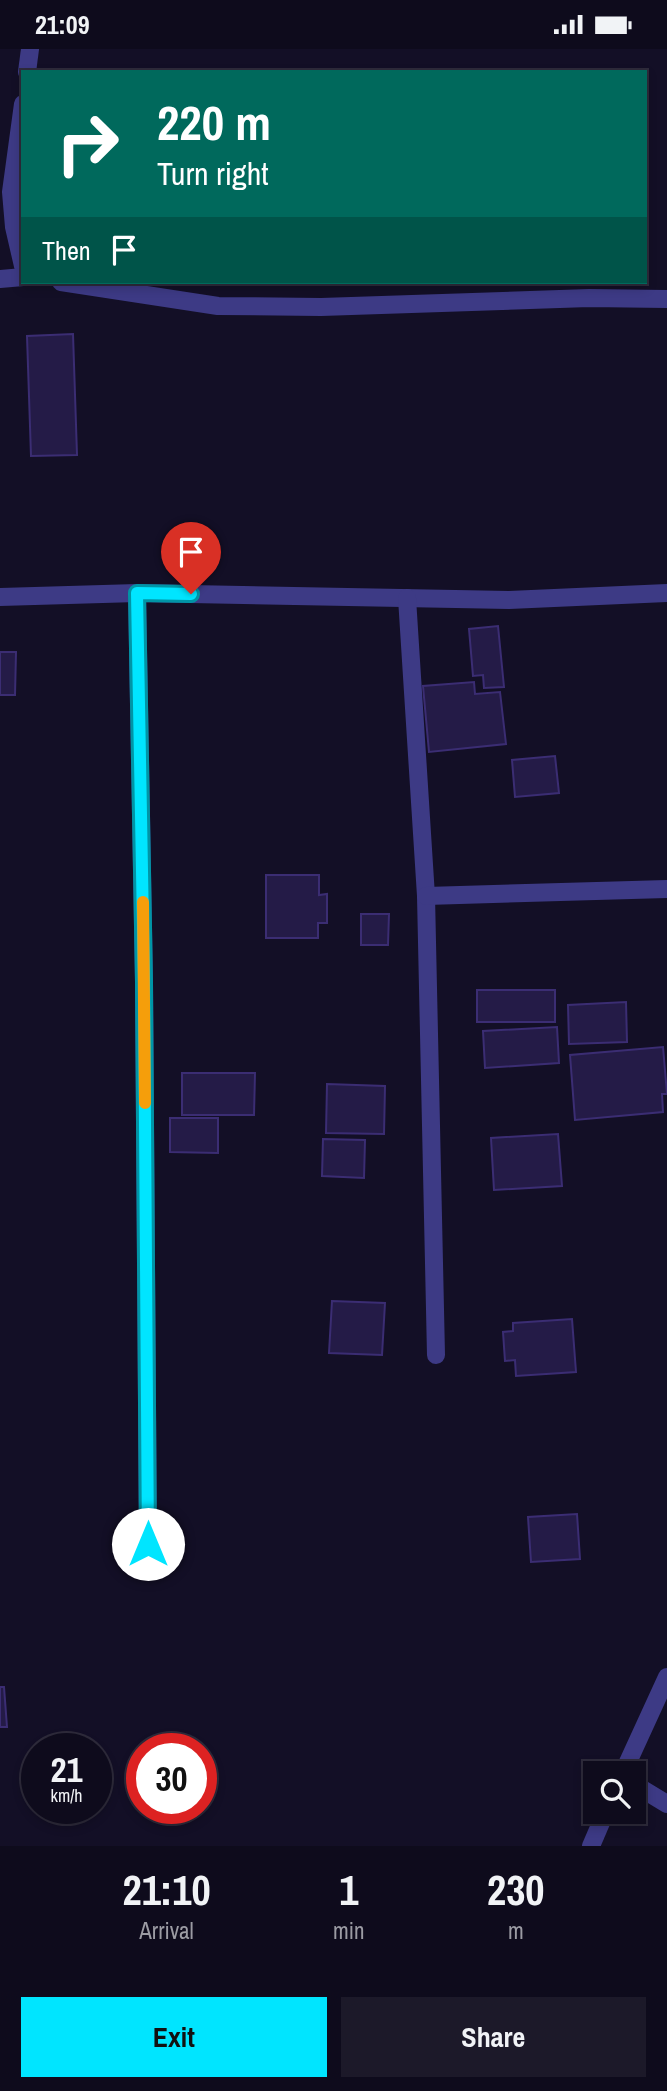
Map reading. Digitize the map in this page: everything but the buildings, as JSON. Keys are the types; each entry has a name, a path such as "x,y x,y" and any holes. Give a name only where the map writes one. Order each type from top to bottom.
{"street":[{"path":"27,70 30,49"},
{"path":"21,118 10,192 21,257"},
{"path":"0,279 21,277"},
{"path":"74,284 218,306 321,307 589,298 667,299"},
{"path":"0,597 137,593 509,600 667,593"},
{"path":"137,593 144,996 148,1544"},
{"path":"407,598 426,896 436,1355"},
{"path":"426,896 667,889"},
{"path":"628,1761 667,1677"},
{"path":"646,1791 667,1804"},
{"path":"591,1846 600,1824"}],"slow traffic":[{"path":"143,902 145,1103"}],"route":[{"path":"148,1544 144,982 137,593 191,594"}]}
